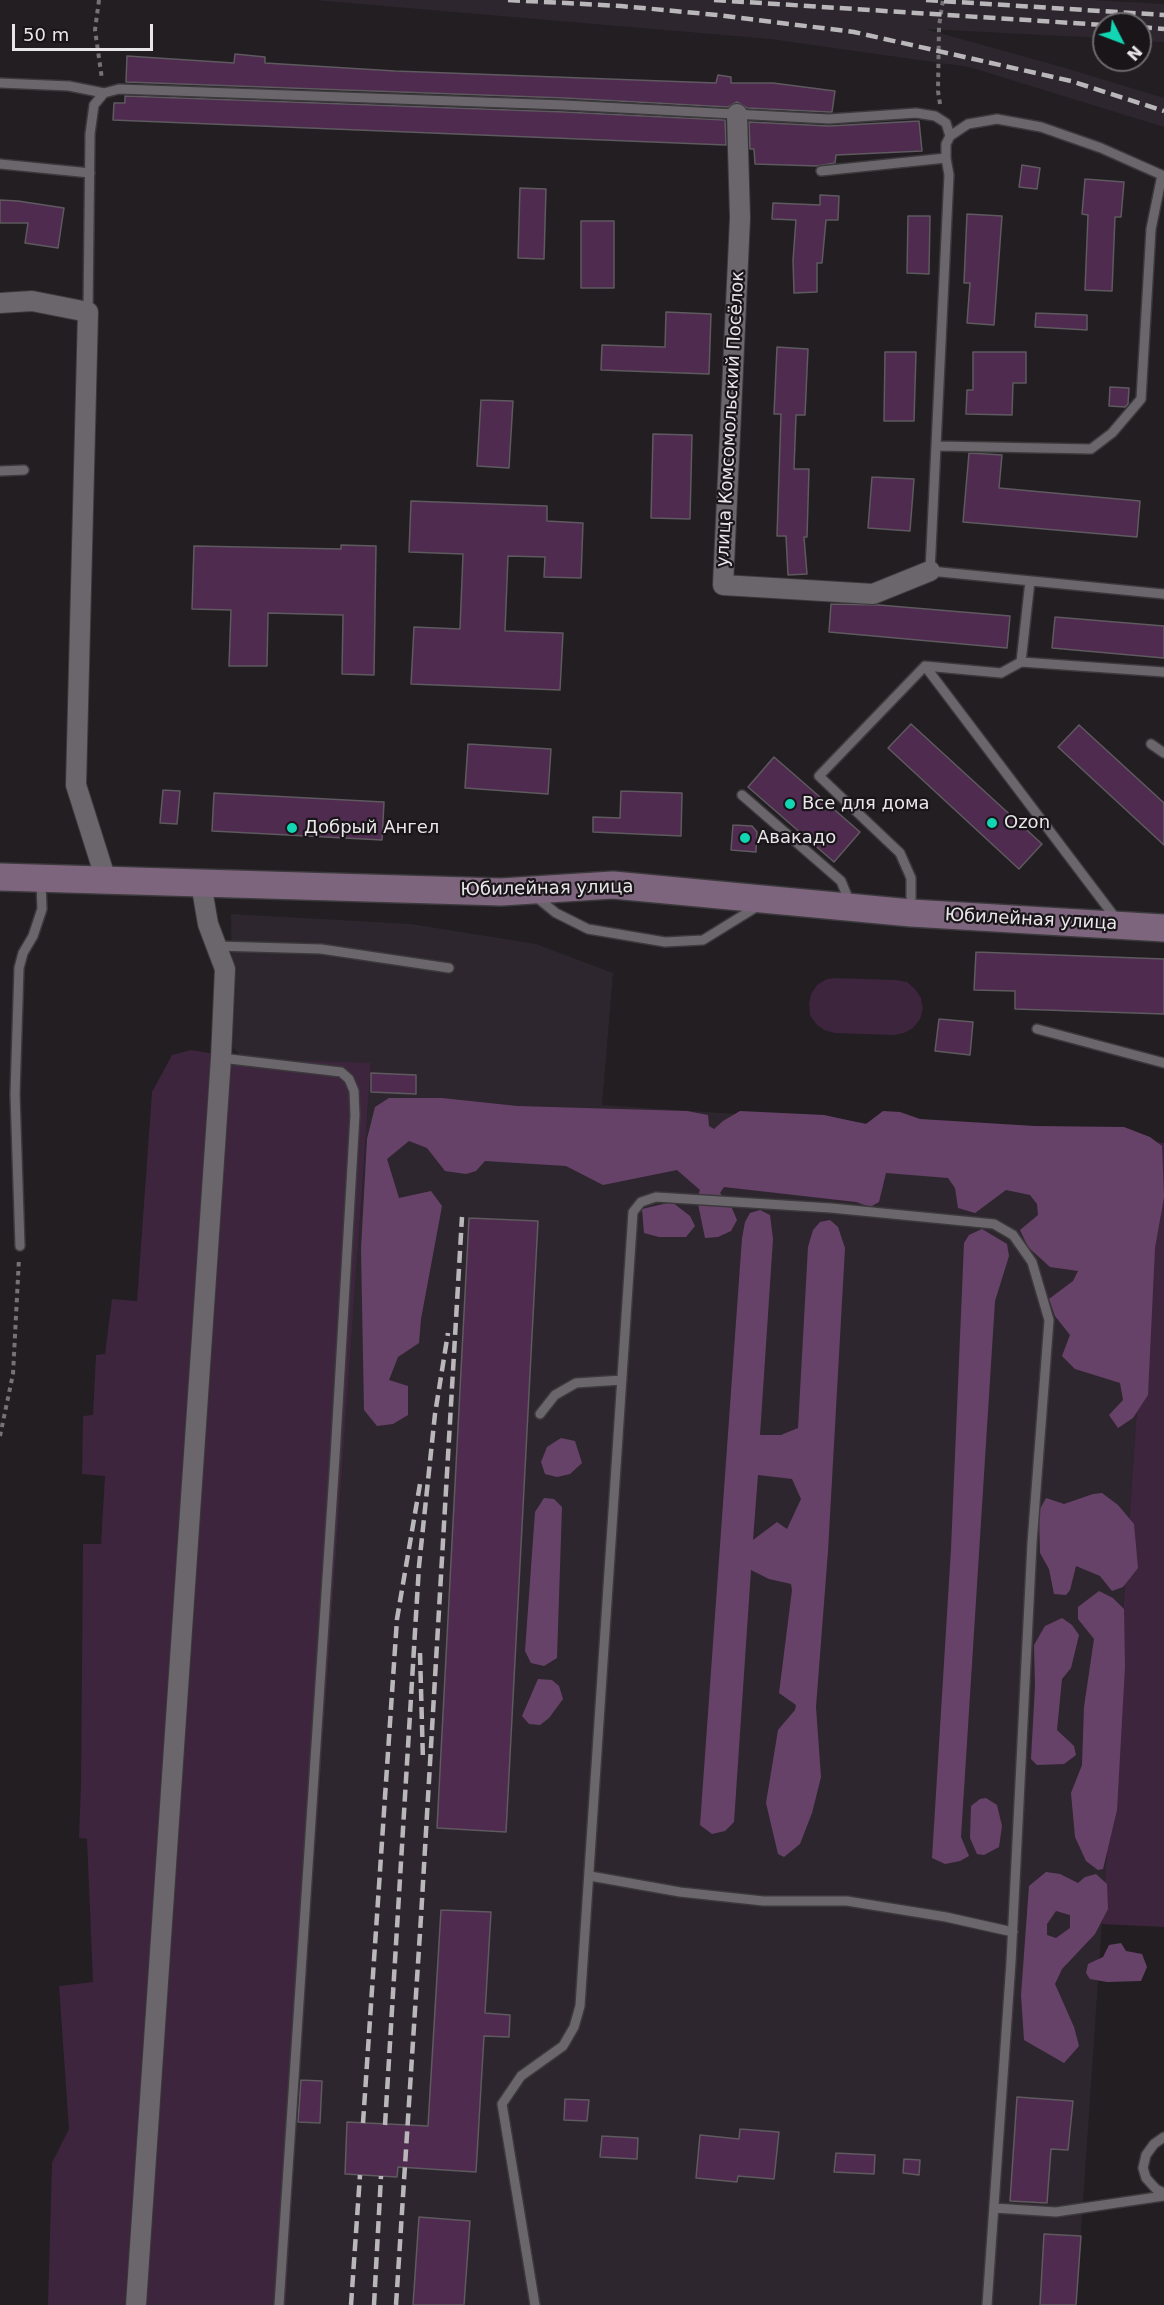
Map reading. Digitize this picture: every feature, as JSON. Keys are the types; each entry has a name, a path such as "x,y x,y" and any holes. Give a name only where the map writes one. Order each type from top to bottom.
{"street":[{"name":"улица Комсомольский Посёлок","path":"737,114 740,218 723,585 873,594 930,571"},
{"path":"0,303 32,301 88,312 75,785 106,880"},
{"name":"Юбилейная улица","path":"0,877 501,892 613,885 911,913 1164,928"},
{"path":"136,2305 221,1058 225,969 208,924 201,883"}],"lane":[{"path":"0,83 69,86 104,93 119,88 564,105 829,119 916,113 935,116 946,123 950,136"},
{"path":"88,312 90,134 94,105 104,93"},
{"path":"937,446 1091,449 1112,434 1141,399 1150,229 1163,176 1101,148 1041,128 997,119 968,124 950,136 946,144 949,175 930,571 1164,594"},
{"path":"821,171 946,158"},
{"path":"0,164 90,173"},
{"path":"0,471 24,470"},
{"path":"1020,662 1030,581"},
{"path":"925,666 1001,673 1020,662 1164,672"},
{"path":"911,913 912,878 900,853 819,776 925,666"},
{"path":"925,666 1122,925"},
{"path":"1151,744 1164,753"},
{"path":"742,795 841,881 853,908"},
{"path":"20,1246 15,1094 20,968 23,953 33,936 42,909 41,878"},
{"path":"528,890 556,912 588,929 665,942 703,940 768,900"},
{"path":"216,946 321,949 449,968"},
{"path":"1037,1029 1164,1063"},
{"path":"221,1058 341,1072 349,1079 354,1091 355,1115 336,1446 279,2305"},
{"path":"535,2305 502,2104 521,2076 564,2046 574,2027 580,2006 633,1212 641,1202 656,1197 831,1208 994,1224 1013,1235 1032,1262 1049,1320 1032,1543 1013,1932 987,2305"},
{"path":"540,1414 555,1395 576,1383 622,1380"},
{"path":"590,1876 681,1892 763,1901 847,1901 946,1917 1013,1932"},
{"path":"1164,2137 1154,2144 1146,2155 1143,2168 1146,2178 1164,2195"},
{"path":"994,2208 1056,2212 1164,2195"}],"path":[{"path":"99,0 95,30 104,93"},
{"path":"944,0 939,26 938,91 946,123"},
{"path":"0,1436 13,1374 20,1246"}],"shaded area":[{"path":"314,0 1090,0 1164,4 1164,42 1152,42 1152,12 1092,12 1092,37 925,29 1164,98 1164,127 969,67 770,39"},
{"path":"231,914 411,924 536,944 613,973 602,1105 1155,1142 1076,2305 286,2305 299,2080 371,1064 245,1059 233,1048"},
{"path":"827,979 907,982 921,998 923,1009 920,1019 913,1028 894,1035 835,1033 824,1030 810,1015 811,994 817,985"},
{"path":"191,1050 245,1059 371,1063 299,2080 286,2305 48,2305 52,2163 69,2129 59,1986 93,1982 87,1839 79,1838 83,1544 101,1544 105,1476 82,1474 83,1416 93,1415 96,1355 105,1354 112,1299 137,1301 152,1092 172,1055"},
{"path":"389,1098 442,1098 517,1106 687,1111 708,1115 709,1126 714,1129 740,1111 824,1115 866,1124 883,1111 900,1112 920,1119 1035,1126 1124,1127 1150,1137 1162,1146 1164,1197 1155,1248 1148,1395 1133,1418 1118,1428 1109,1415 1123,1400 1120,1383 1075,1369 1062,1356 1070,1335 1055,1316 1049,1299 1073,1281 1078,1271 1050,1267 1028,1247 1020,1230 1038,1215 1037,1204 1030,1195 1006,1190 975,1213 958,1208 955,1188 948,1178 886,1173 879,1202 870,1207 856,1202 724,1187 720,1193 731,1206 737,1220 731,1231 718,1237 705,1238 697,1199 700,1190 677,1170 603,1185 566,1166 485,1161 476,1171 466,1174 445,1171 427,1148 409,1141 387,1159 399,1198 431,1191 442,1206 421,1319 419,1343 398,1357 389,1380 408,1386 408,1415 393,1424 377,1426 364,1410 361,1249 367,1139 375,1107"},
{"path":"1155,1142 1164,1143 1164,1927 1102,1924"},
{"path":"672,1202 690,1216 695,1226 686,1237 659,1237 644,1233 642,1209"},
{"path":"760,1210 770,1215 773,1239 760,1435 781,1435 798,1428 808,1247 813,1230 820,1222 830,1220 838,1227 845,1248 828,1551 816,1707 821,1777 812,1813 800,1844 784,1857 778,1854 766,1803 778,1730 795,1710 796,1705 779,1693 792,1590 791,1584 769,1579 751,1570 734,1822 725,1831 712,1834 700,1825 742,1238 745,1222 750,1213","holes":["758,1475 792,1479 801,1499 787,1529 777,1522 753,1540"]},
{"path":"982,1229 1007,1244 1009,1256 995,1301 961,1837 969,1856 960,1861 945,1864 932,1858 951,1549 964,1243 969,1235"},
{"path":"561,1438 575,1441 582,1463 570,1474 557,1477 545,1474 541,1462 547,1447"},
{"path":"1102,1493 1118,1505 1134,1524 1138,1568 1123,1587 1112,1591 1100,1576 1076,1566 1070,1590 1066,1595 1054,1594 1049,1569 1040,1553 1039,1511 1046,1498 1064,1504"},
{"path":"544,1498 554,1499 562,1507 557,1658 544,1666 531,1663 525,1651 535,1512"},
{"path":"1099,1591 1113,1598 1124,1609 1125,1667 1117,1810 1103,1869 1098,1870 1086,1861 1075,1837 1071,1793 1082,1765 1084,1707 1094,1639 1078,1619 1078,1607"},
{"path":"1062,1618 1072,1625 1079,1635 1071,1668 1062,1679 1057,1730 1074,1746 1076,1755 1064,1764 1037,1765 1031,1759 1035,1686 1034,1645 1045,1626"},
{"path":"538,1679 552,1680 559,1686 563,1699 549,1718 540,1725 529,1724 522,1716"},
{"path":"986,1798 997,1805 1002,1826 999,1847 984,1855 977,1854 970,1838 971,1806 980,1799"},
{"path":"1046,1872 1060,1874 1078,1883 1085,1877 1096,1874 1107,1884 1108,1909 1095,1934 1062,1969 1055,1984 1074,2027 1079,2046 1064,2063 1024,2040 1021,1995 1029,1886","holes":["1056,1911 1070,1915 1070,1928 1056,1938 1047,1935 1047,1924"]},
{"path":"1121,1943 1126,1951 1142,1954 1147,1967 1141,1981 1107,1982 1090,1979 1086,1973 1088,1964 1103,1957 1109,1945"}],"building":[{"path":"235,54 265,57 265,63 395,71 716,83 718,75 731,77 731,83 773,83 835,91 832,112 829,112 747,108 737,102 728,107 564,98 126,82 127,56 234,63"},
{"path":"125,96 725,120 726,145 113,120 114,103 125,103"},
{"path":"919,121 922,151 836,155 835,163 817,166 755,164 754,149 750,149 749,122 829,126"},
{"path":"1022,165 1040,168 1037,189 1019,187"},
{"path":"1085,179 1124,182 1121,217 1115,217 1112,291 1085,290 1088,215 1082,214"},
{"path":"520,188 546,189 544,259 518,258"},
{"path":"820,195 839,196 838,220 826,220 822,263 817,263 817,292 794,293 793,260 796,220 772,219 773,203 820,205"},
{"path":"0,200 64,208 58,248 25,243 28,223 0,223"},
{"path":"967,214 1002,216 994,325 967,323 970,283 964,283"},
{"path":"908,216 930,216 929,274 907,273"},
{"path":"581,221 614,221 614,288 581,288"},
{"path":"666,312 711,314 709,374 601,370 602,345 665,347"},
{"path":"1036,313 1087,315 1087,330 1035,327"},
{"path":"777,347 808,349 805,415 796,415 794,469 809,469 807,537 804,537 807,574 788,575 786,536 777,536 781,414 774,414"},
{"path":"885,352 916,352 914,421 884,421"},
{"path":"973,352 1026,352 1026,383 1013,383 1012,415 966,414 967,390 973,390"},
{"path":"1110,387 1129,388 1128,404 1125,407 1109,406"},
{"path":"481,400 513,401 509,468 477,466"},
{"path":"653,434 692,435 690,519 651,518"},
{"path":"969,453 1002,455 999,488 1140,501 1137,537 963,522"},
{"path":"872,477 914,479 910,531 868,528"},
{"path":"411,501 547,506 547,521 583,523 581,578 544,577 545,557 508,556 505,631 563,633 560,690 411,684 414,627 460,629 463,554 409,552"},
{"path":"341,545 376,546 374,675 342,674 343,615 268,613 267,666 229,666 231,610 192,609 194,546 341,549"},
{"path":"831,604 879,605 1010,616 1007,648 829,632"},
{"path":"1055,617 1164,626 1164,658 1052,648"},
{"path":"911,724 1042,844 1019,869 888,748"},
{"path":"1079,725 1164,803 1164,845 1058,747"},
{"path":"468,744 551,749 548,794 465,788"},
{"path":"774,757 860,832 834,862 748,787"},
{"path":"163,790 180,791 177,824 160,823"},
{"path":"621,791 682,793 681,836 593,832 593,817 620,818"},
{"path":"214,793 384,802 382,840 212,831"},
{"path":"733,825 752,826 757,832 756,852 731,850"},
{"path":"976,952 1164,959 1164,1014 1015,1009 1015,991 974,990"},
{"path":"939,1019 973,1022 970,1055 935,1051"},
{"path":"371,1073 416,1075 416,1094 371,1092"},
{"path":"469,1218 538,1221 506,1832 437,1828"},
{"path":"441,1910 491,1912 485,2013 510,2015 509,2037 484,2036 476,2172 398,2167 397,2177 345,2174 347,2122 428,2126"},
{"path":"301,2080 322,2081 320,2123 298,2122"},
{"path":"1017,2097 1073,2101 1068,2150 1051,2149 1047,2203 1010,2201"},
{"path":"565,2099 589,2100 587,2121 564,2120"},
{"path":"740,2129 779,2132 774,2179 738,2176 737,2182 696,2178 700,2135 739,2139"},
{"path":"602,2136 638,2138 637,2159 600,2157"},
{"path":"836,2153 875,2155 874,2174 834,2172"},
{"path":"904,2159 920,2160 919,2175 903,2173"},
{"path":"419,2217 470,2221 464,2305 413,2305"},
{"path":"1044,2234 1081,2236 1076,2305 1040,2305"}],"railway":[{"path":"508,0 621,6 854,32 1071,81 1164,111"},
{"path":"714,0 1092,24"},
{"path":"926,0 1164,15"},
{"path":"1152,28 1164,29"},
{"path":"396,2305 462,1217"},
{"path":"385,2125 419,1566 435,1414 448,1333"},
{"path":"363,2123 397,1619 420,1484"},
{"path":"420,1653 423,1761"},
{"path":"351,2305 360,2175"},
{"path":"374,2305 381,2176"}],"place":[{"name":"Все для дома","path":"790,804"},
{"name":"Ozon","path":"992,823"},
{"name":"Добрый Ангел","path":"292,828"},
{"name":"Авакадо","path":"745,838"}]}
